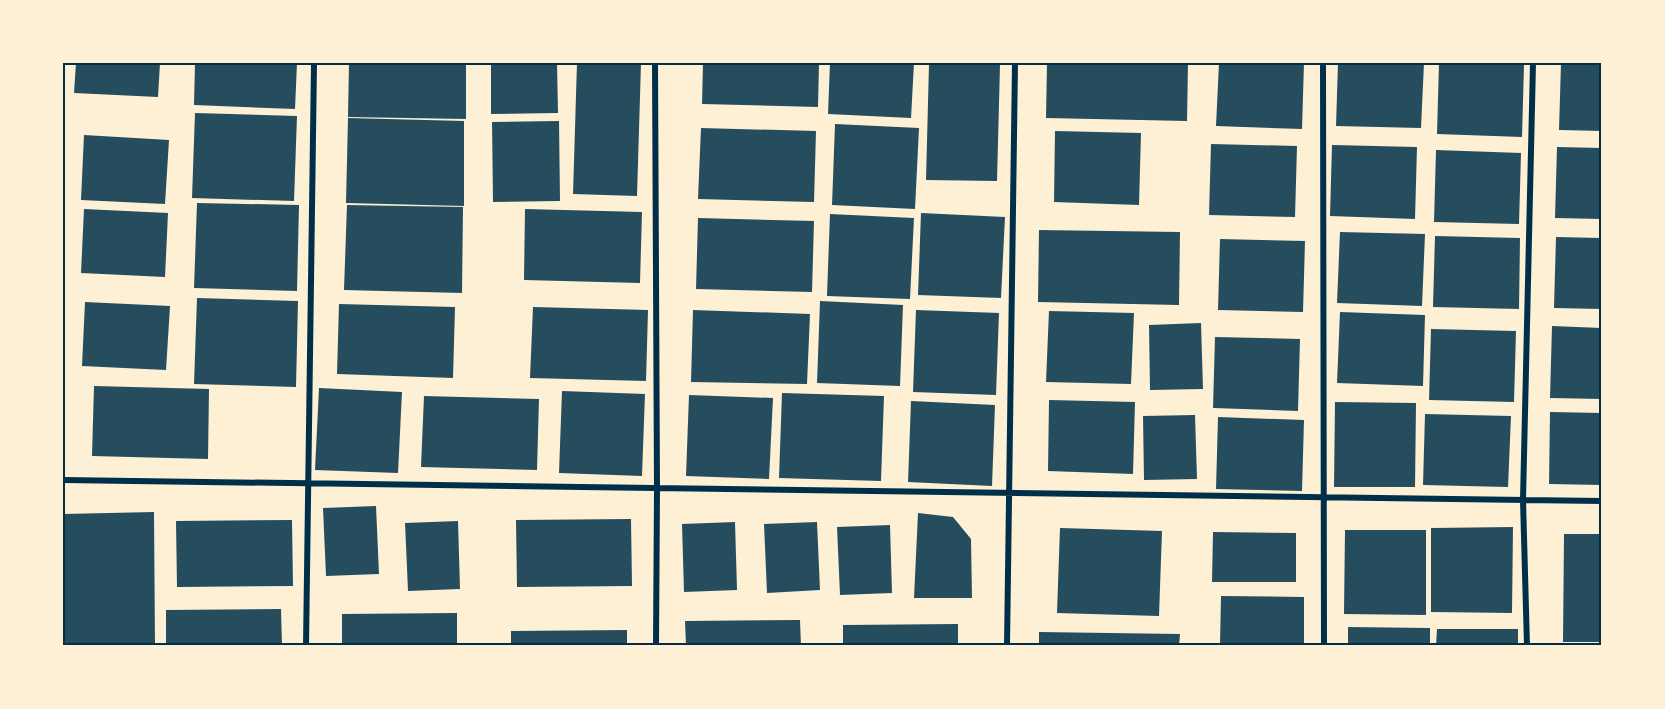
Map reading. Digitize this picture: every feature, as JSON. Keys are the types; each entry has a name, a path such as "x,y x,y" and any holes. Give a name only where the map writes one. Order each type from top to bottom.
{"street":[{"path":"306,646 314,63"},
{"path":"655,63 656,646"},
{"path":"1007,646 1015,63"},
{"path":"1323,63 1324,646"},
{"path":"1527,646 1523,500 1533,63"},
{"path":"63,480 1602,501"}],"building":[{"path":"76,63 160,63 158,97 74,93"},
{"path":"195,63 297,63 295,109 194,105"},
{"path":"349,63 466,63 466,119 348,117"},
{"path":"491,63 557,63 558,113 491,114"},
{"path":"577,63 641,63 637,196 573,194"},
{"path":"703,63 819,63 818,107 702,104"},
{"path":"830,63 914,63 911,118 828,114"},
{"path":"1047,63 1188,63 1187,121 1046,118"},
{"path":"1219,63 1304,63 1302,129 1216,126"},
{"path":"1338,63 1424,63 1421,128 1336,126"},
{"path":"1439,63 1524,65 1522,137 1437,134"},
{"path":"1561,63 1602,63 1602,131 1559,130"},
{"path":"929,64 1000,65 997,181 926,180"},
{"path":"195,113 297,116 294,201 192,198"},
{"path":"348,118 464,121 464,206 346,203"},
{"path":"559,121 560,201 493,202 492,122"},
{"path":"835,124 919,128 915,209 832,205"},
{"path":"701,128 816,131 814,202 698,199"},
{"path":"1055,131 1141,133 1139,205 1054,202"},
{"path":"84,135 169,140 165,204 81,200"},
{"path":"1211,144 1297,146 1295,217 1209,215"},
{"path":"1332,145 1417,147 1415,219 1330,216"},
{"path":"1557,147 1602,148 1602,219 1555,218"},
{"path":"1436,150 1521,153 1519,224 1434,222"},
{"path":"197,203 299,205 297,291 194,288"},
{"path":"347,205 463,207 462,293 344,290"},
{"path":"84,209 168,213 165,277 81,273"},
{"path":"525,209 642,212 640,283 524,280"},
{"path":"921,213 1005,217 1001,298 918,295"},
{"path":"830,214 914,218 910,299 827,296"},
{"path":"698,218 814,221 812,292 696,289"},
{"path":"1039,230 1180,232 1179,305 1038,302"},
{"path":"1340,232 1425,234 1422,306 1337,303"},
{"path":"1435,236 1520,238 1519,309 1433,307"},
{"path":"1556,237 1602,238 1602,309 1554,308"},
{"path":"1220,239 1305,241 1303,312 1218,310"},
{"path":"197,298 298,301 296,387 194,384"},
{"path":"820,301 903,305 900,386 817,383"},
{"path":"85,302 170,306 166,370 82,366"},
{"path":"339,304 455,307 453,378 337,374"},
{"path":"533,307 648,310 646,381 530,378"},
{"path":"693,310 810,314 807,384 691,382"},
{"path":"916,310 999,313 996,395 913,392"},
{"path":"1049,311 1134,313 1131,384 1046,382"},
{"path":"1340,312 1425,315 1423,386 1337,383"},
{"path":"1201,323 1203,389 1150,390 1149,325"},
{"path":"1552,326 1602,328 1602,399 1550,398"},
{"path":"1431,329 1516,331 1514,402 1429,400"},
{"path":"1215,337 1300,339 1298,411 1213,408"},
{"path":"94,386 209,389 208,459 92,456"},
{"path":"319,388 402,392 398,473 315,470"},
{"path":"562,391 645,394 642,476 559,473"},
{"path":"782,393 884,396 881,481 779,478"},
{"path":"689,395 773,398 769,479 686,476"},
{"path":"424,396 539,399 537,470 421,467"},
{"path":"1049,400 1135,402 1133,474 1048,471"},
{"path":"911,401 995,405 992,486 908,482"},
{"path":"1335,402 1416,403 1415,487 1334,487"},
{"path":"1550,412 1602,413 1602,485 1549,484"},
{"path":"1425,414 1511,416 1508,487 1423,485"},
{"path":"1195,415 1197,479 1144,480 1143,416"},
{"path":"1218,417 1304,420 1302,491 1216,489"},
{"path":"376,506 379,574 326,576 323,508"},
{"path":"154,512 155,646 63,646 63,514"},
{"path":"918,513 953,517 971,539 972,598 914,598"},
{"path":"631,519 632,586 517,587 516,520"},
{"path":"292,520 293,586 177,587 176,521"},
{"path":"458,521 460,589 408,591 405,523"},
{"path":"735,522 737,590 684,592 682,524"},
{"path":"817,522 820,590 767,593 764,524"},
{"path":"890,525 892,593 840,595 837,527"},
{"path":"1513,527 1512,613 1431,612 1431,528"},
{"path":"1060,528 1162,531 1159,616 1057,613"},
{"path":"1345,530 1426,530 1426,615 1344,614"},
{"path":"1213,532 1296,533 1296,582 1212,582"},
{"path":"1564,534 1602,534 1602,642 1563,642"},
{"path":"1221,596 1304,597 1304,646 1220,645"},
{"path":"281,609 282,646 166,646 166,610"},
{"path":"457,613 457,646 342,646 342,614"},
{"path":"800,620 801,646 686,646 685,621"},
{"path":"958,624 958,646 843,646 843,625"},
{"path":"1348,627 1430,628 1430,646 1348,646"},
{"path":"1437,629 1518,629 1518,646 1436,646"},
{"path":"627,630 627,646 511,646 511,631"},
{"path":"1039,632 1180,634 1179,646 1039,646"}]}
